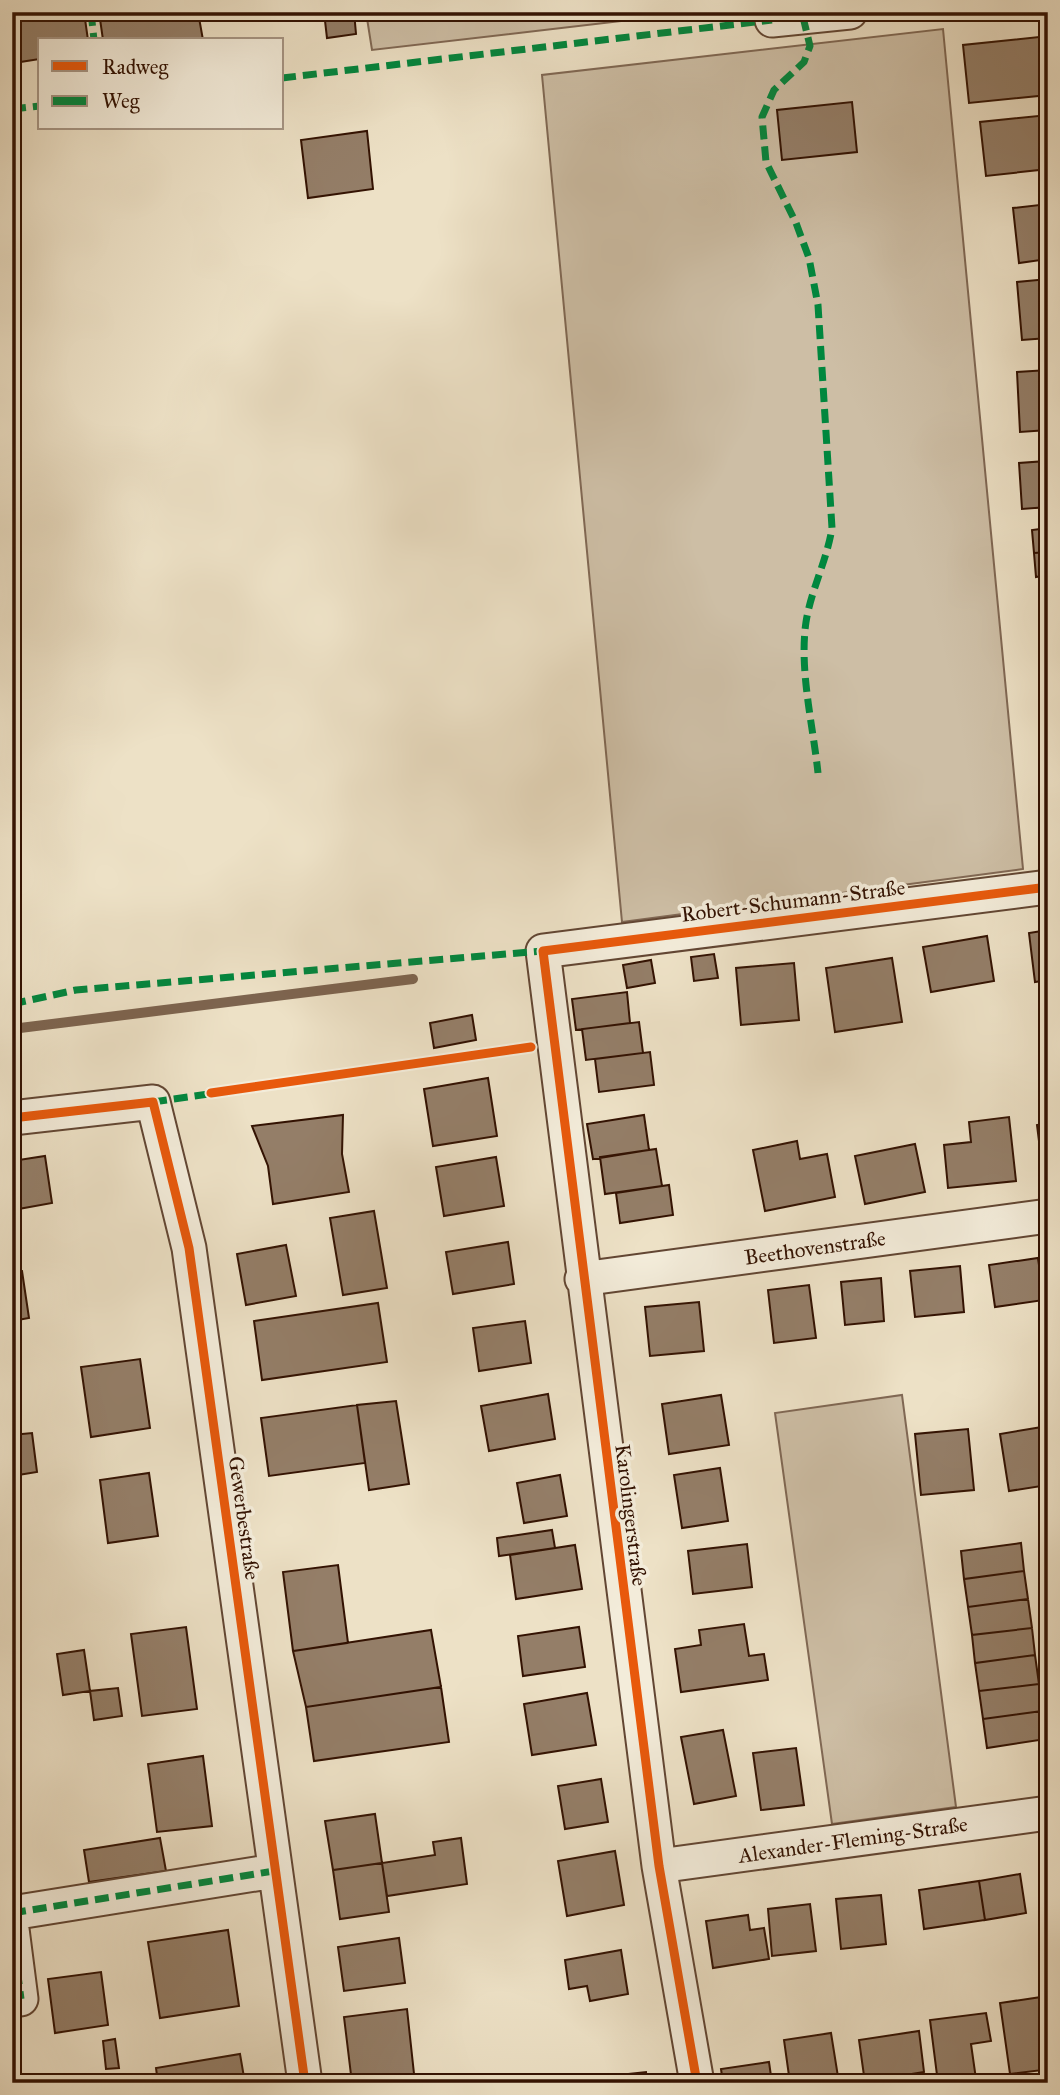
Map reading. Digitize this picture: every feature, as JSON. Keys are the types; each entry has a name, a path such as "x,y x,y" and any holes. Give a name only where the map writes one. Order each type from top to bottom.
{"street":[{"path":"771,16 850,12"},
{"name":"Robert-Schumann-Straße","path":"543,951 1048,887"},
{"name":"Karolingerstraße","path":"543,951 582,1279 659,1866 697,2083"},
{"name":"Gewerbestraße","path":"12,1118 153,1102 189,1248 305,2083"},
{"name":"Beethovenstraße","path":"582,1279 1048,1216"},
{"name":"Alexander-Fleming-Straße","path":"659,1866 1048,1813"},
{"path":"12,1913 274,1871"},
{"path":"12,1928 21,1999"}],"shaded area":[{"path":"366,12 698,12 372,50"},
{"path":"943,29 1023,869 622,922 542,75"},
{"path":"902,1395 956,1807 832,1824 775,1413"}],"building":[{"path":"13,12 84,12 88,38 38,38 38,59 20,62"},
{"path":"99,12 198,12 203,38 103,38"},
{"path":"324,12 354,12 356,34 327,38"},
{"path":"1048,36 1048,95 969,103 963,45"},
{"path":"852,102 857,152 782,160 777,110"},
{"path":"1048,115 1048,169 986,176 980,122"},
{"path":"367,131 373,189 308,198 301,140"},
{"path":"1048,204 1048,259 1019,263 1013,208"},
{"path":"1048,279 1048,338 1022,340 1017,282"},
{"path":"1048,370 1048,430 1020,432 1017,372"},
{"path":"1045,446 1048,446 1048,507 1022,509 1019,463 1046,461"},
{"path":"1048,528 1048,552 1034,553 1032,530"},
{"path":"1048,552 1048,575 1036,577 1034,553"},
{"path":"1040,623 1048,623 1048,646 1042,647"},
{"path":"1048,646 1048,670 1044,670 1042,647"},
{"path":"1048,930 1048,980 1035,982 1029,933"},
{"path":"987,936 994,981 931,992 923,947"},
{"path":"714,954 718,978 694,981 691,957"},
{"path":"892,958 902,1022 835,1032 826,968"},
{"path":"651,960 655,983 627,988 623,965"},
{"path":"794,963 799,1020 741,1025 736,968"},
{"path":"627,992 630,1023 576,1030 572,999"},
{"path":"472,1015 476,1040 434,1048 430,1023"},
{"path":"639,1022 643,1053 586,1060 582,1029"},
{"path":"650,1052 654,1085 599,1092 595,1059"},
{"path":"488,1078 497,1136 433,1146 424,1089"},
{"path":"343,1115 342,1154 349,1192 273,1204 268,1166 252,1126"},
{"path":"644,1115 649,1150 593,1159 587,1124"},
{"path":"1009,1117 1016,1181 948,1188 944,1145 971,1142 969,1122"},
{"path":"1048,1123 1048,1172 1043,1173 1037,1125"},
{"path":"797,1141 800,1159 827,1154 835,1197 765,1211 753,1150"},
{"path":"915,1144 925,1192 865,1204 855,1156"},
{"path":"656,1149 662,1186 605,1194 600,1157"},
{"path":"45,1156 52,1203 13,1210 12,1161"},
{"path":"496,1157 504,1206 444,1216 436,1167"},
{"path":"669,1185 673,1215 620,1223 616,1193"},
{"path":"374,1211 387,1288 343,1295 330,1218"},
{"path":"508,1242 514,1284 453,1294 446,1252"},
{"path":"286,1245 296,1296 246,1305 237,1254"},
{"path":"1038,1258 1044,1300 995,1307 989,1265"},
{"path":"960,1266 964,1312 915,1317 910,1271"},
{"path":"22,1271 29,1318 12,1321 12,1272"},
{"path":"881,1278 884,1321 845,1325 841,1282"},
{"path":"809,1285 816,1338 774,1343 768,1290"},
{"path":"699,1302 704,1351 650,1356 645,1307"},
{"path":"378,1303 387,1362 262,1380 254,1321"},
{"path":"525,1321 531,1363 479,1371 473,1328"},
{"path":"140,1359 150,1428 91,1437 81,1367"},
{"path":"548,1394 555,1439 489,1451 481,1406"},
{"path":"721,1395 729,1445 669,1454 662,1404"},
{"path":"396,1401 409,1484 369,1490 357,1405"},
{"path":"357,1405 365,1463 269,1476 261,1418"},
{"path":"1048,1426 1048,1485 1009,1491 1000,1434"},
{"path":"968,1429 974,1490 921,1495 915,1434"},
{"path":"32,1433 37,1472 12,1476 12,1435"},
{"path":"720,1468 728,1521 682,1528 674,1475"},
{"path":"149,1473 158,1536 108,1543 100,1480"},
{"path":"560,1475 567,1516 524,1523 517,1483"},
{"path":"552,1530 555,1548 499,1556 497,1538"},
{"path":"1021,1543 1024,1571 964,1579 961,1551"},
{"path":"747,1544 752,1587 693,1594 688,1551"},
{"path":"575,1545 582,1589 516,1599 510,1555"},
{"path":"12,1546 20,1600 12,1601"},
{"path":"338,1565 348,1643 293,1651 283,1572"},
{"path":"1024,1571 1028,1599 968,1607 964,1579"},
{"path":"1028,1599 1032,1628 972,1635 968,1607"},
{"path":"744,1624 749,1656 764,1654 768,1680 681,1692 675,1649 701,1645 699,1630"},
{"path":"186,1627 197,1709 142,1716 131,1634"},
{"path":"579,1627 585,1667 523,1676 518,1636"},
{"path":"1032,1628 1035,1655 975,1663 972,1635"},
{"path":"431,1630 441,1687 306,1707 293,1651"},
{"path":"84,1650 90,1691 63,1695 57,1654"},
{"path":"1035,1655 1039,1684 979,1691 975,1663"},
{"path":"1039,1684 1042,1711 983,1719 979,1691"},
{"path":"441,1687 449,1742 314,1761 306,1707"},
{"path":"118,1688 122,1716 94,1720 90,1691"},
{"path":"587,1693 596,1745 532,1755 524,1704"},
{"path":"1042,1711 1046,1739 987,1748 983,1719"},
{"path":"723,1730 736,1796 694,1804 681,1737"},
{"path":"796,1748 804,1805 761,1810 753,1753"},
{"path":"203,1756 212,1826 157,1832 148,1764"},
{"path":"601,1779 608,1822 565,1829 558,1786"},
{"path":"375,1814 382,1863 333,1870 325,1821"},
{"path":"160,1838 166,1871 89,1882 84,1850"},
{"path":"461,1838 467,1884 387,1896 382,1863 435,1855 433,1842"},
{"path":"615,1851 624,1905 567,1916 558,1861"},
{"path":"382,1863 389,1912 340,1919 333,1870"},
{"path":"1020,1874 1026,1913 985,1920 979,1881"},
{"path":"979,1881 985,1920 924,1929 919,1890"},
{"path":"881,1895 886,1944 841,1949 836,1899"},
{"path":"810,1904 816,1951 772,1956 768,1909"},
{"path":"748,1915 750,1930 764,1928 769,1959 713,1968 706,1921"},
{"path":"228,1930 239,2006 160,2018 148,1942"},
{"path":"399,1938 405,1983 344,1991 338,1947"},
{"path":"621,1950 628,1994 590,2001 587,1986 569,1989 565,1960"},
{"path":"101,1972 108,2025 55,2033 48,1979"},
{"path":"1048,1996 1048,2041 1040,2043 1043,2070 1010,2074 1000,2003"},
{"path":"407,2009 415,2083 352,2083 344,2017"},
{"path":"986,2013 991,2041 971,2044 976,2079 938,2083 930,2020"},
{"path":"919,2031 924,2072 911,2074 912,2079 865,2083 859,2040"},
{"path":"831,2033 839,2083 790,2083 784,2040"},
{"path":"115,2039 119,2068 106,2069 103,2041"},
{"path":"240,2054 245,2083 158,2083 156,2068"},
{"path":"769,2062 772,2083 723,2083 721,2069"},
{"path":"646,2072 647,2083 602,2083 601,2077"}],"waterway":[{"path":"12,1029 413,979"}],"marked path":[{"path":"91,12 94,38"},
{"path":"803,17 810,46 804,62 774,90 762,117 766,162 796,223 809,258 818,305 832,528 808,610 804,640 805,678 818,773"},
{"path":"284,78 772,20"},
{"path":"12,109 38,106"},
{"path":"12,1004 76,990 543,951"},
{"path":"153,1102 216,1093"},
{"path":"12,1913 274,1871"},
{"path":"12,1929 21,1999"}],"cycle path":[{"path":"697,2083 659,1866 543,951 1048,887"},
{"path":"211,1093 531,1047"},
{"path":"12,1118 153,1102 189,1248 305,2083"}]}
